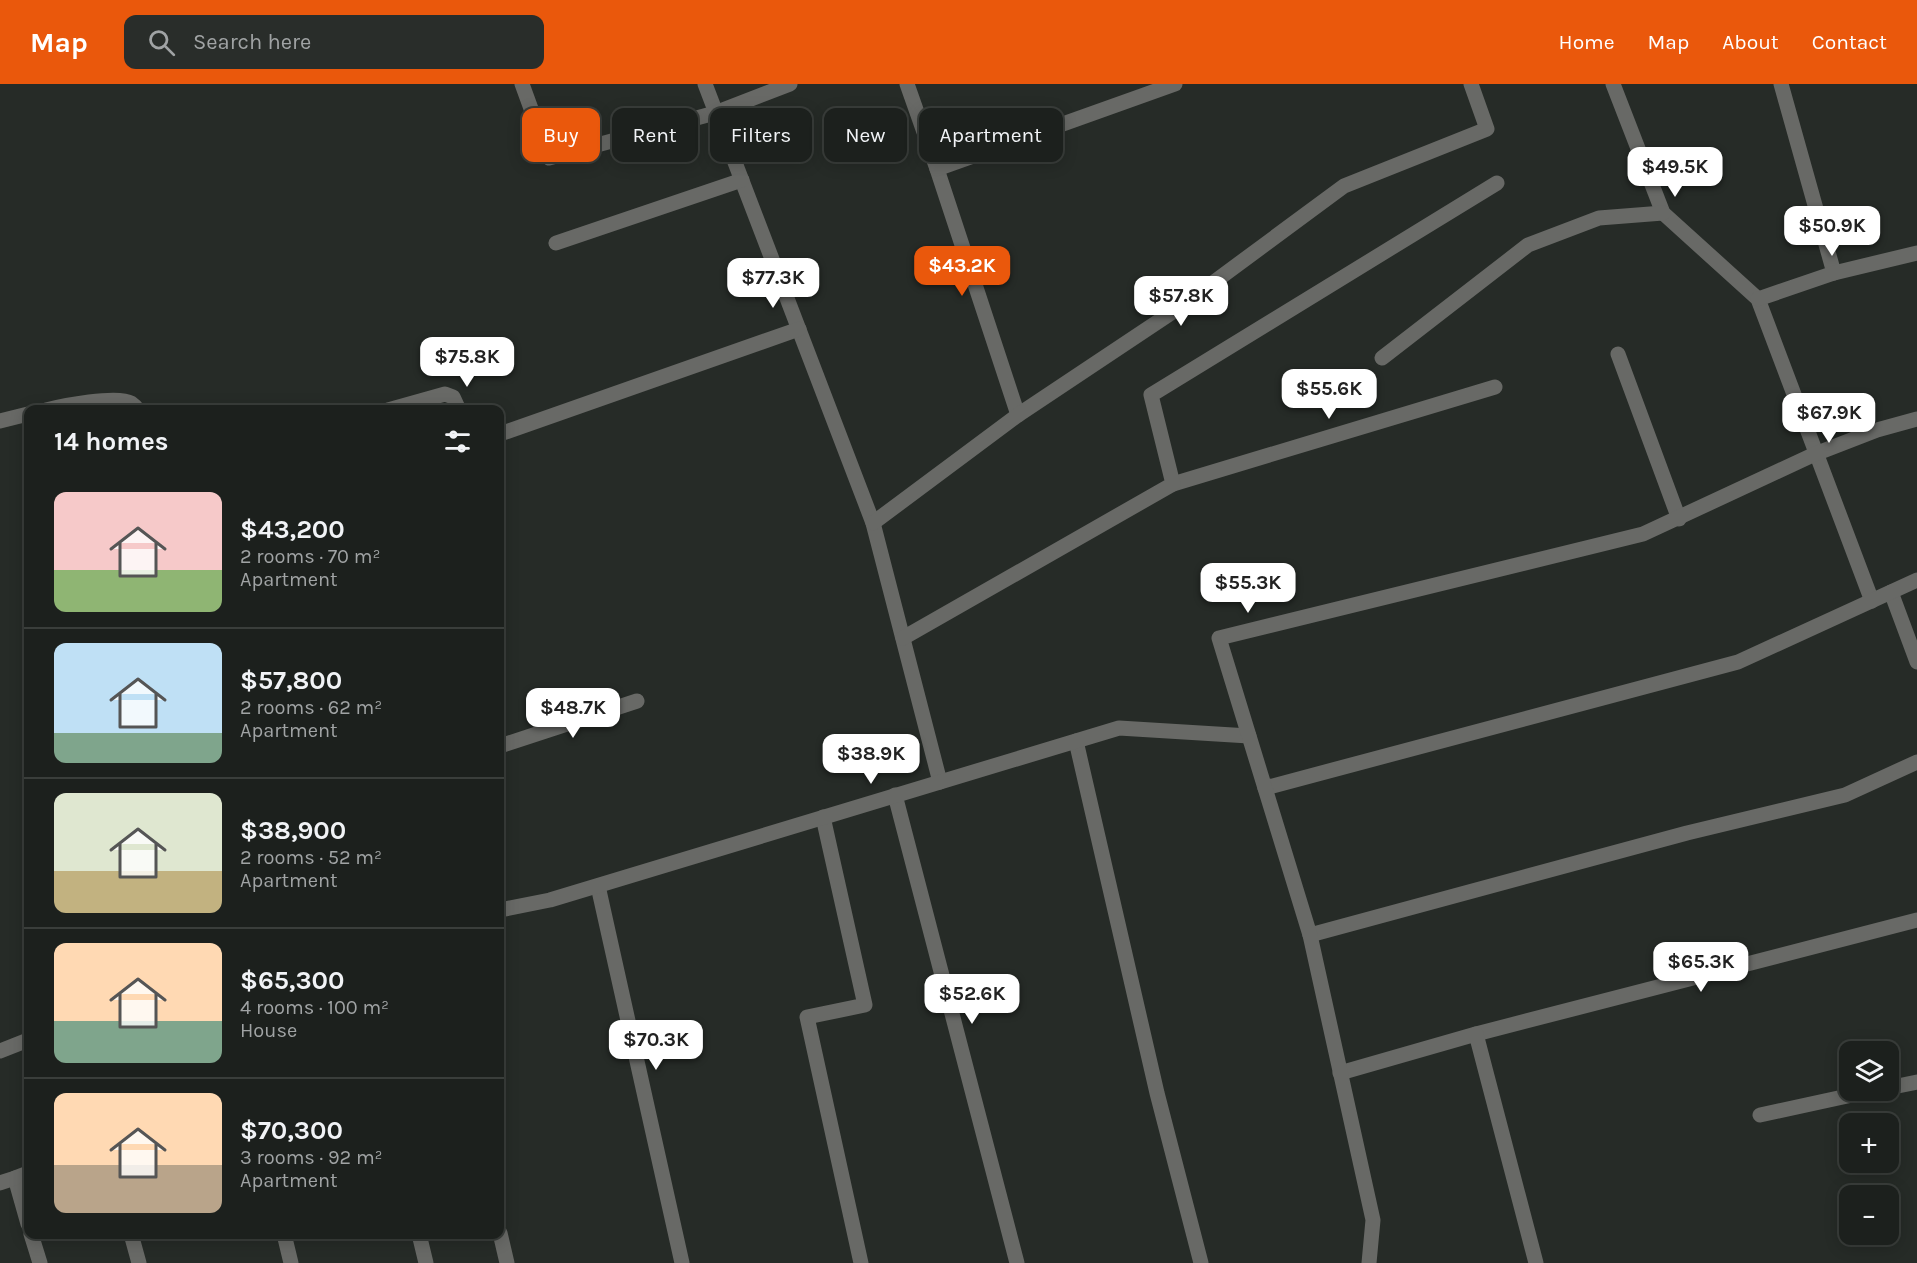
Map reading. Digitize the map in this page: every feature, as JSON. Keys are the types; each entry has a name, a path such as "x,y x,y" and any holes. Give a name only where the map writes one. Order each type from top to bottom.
{"street":[{"path":"522,84 549,158 710,114"},
{"path":"705,84 713,108"},
{"path":"728,108 790,84"},
{"path":"907,84 1018,415"},
{"path":"937,169 1175,84"},
{"path":"873,523 1018,415 1184,305 1344,186 1487,129 1471,84"},
{"path":"1613,84 1663,213 1758,299 1872,601"},
{"path":"1781,84 1833,273"},
{"path":"735,162 873,523 940,782"},
{"path":"556,243 742,180"},
{"path":"1173,484 1151,395 1497,183"},
{"path":"1382,358 1528,244 1599,218 1663,213"},
{"path":"1758,299 1833,273 1917,253"},
{"path":"504,433 799,329"},
{"path":"1618,354 1679,519"},
{"path":"903,638 1173,484 1495,387"},
{"path":"406,405 445,394 453,398 456,405"},
{"path":"64,405 103,401 129,402 132,405"},
{"path":"0,421 24,415"},
{"path":"1369,1263 1372,1220 1310,935 1219,638 1643,534 1815,454 1877,430 1917,419"},
{"path":"1265,788 1738,662 1917,580"},
{"path":"1891,592 1917,662"},
{"path":"504,745 637,701"},
{"path":"504,909 550,900 598,886 1119,728 1249,736"},
{"path":"1076,741 1157,1093 1201,1263"},
{"path":"1310,935 1687,833 1845,795 1917,762"},
{"path":"895,795 1017,1263"},
{"path":"822,817 865,1005 807,1017 861,1263"},
{"path":"598,886 682,1263"},
{"path":"1340,1073 1476,1034 1917,920"},
{"path":"1476,1034 1536,1263"},
{"path":"0,1051 24,1042"},
{"path":"1899,1086 1917,1082"},
{"path":"1760,1115 1839,1098"},
{"path":"0,1183 22,1175 24,1191"},
{"path":"33,1239 40,1263"},
{"path":"132,1239 139,1263"},
{"path":"285,1239 291,1263"},
{"path":"420,1239 426,1263"},
{"path":"501,1239 507,1263"}]}
